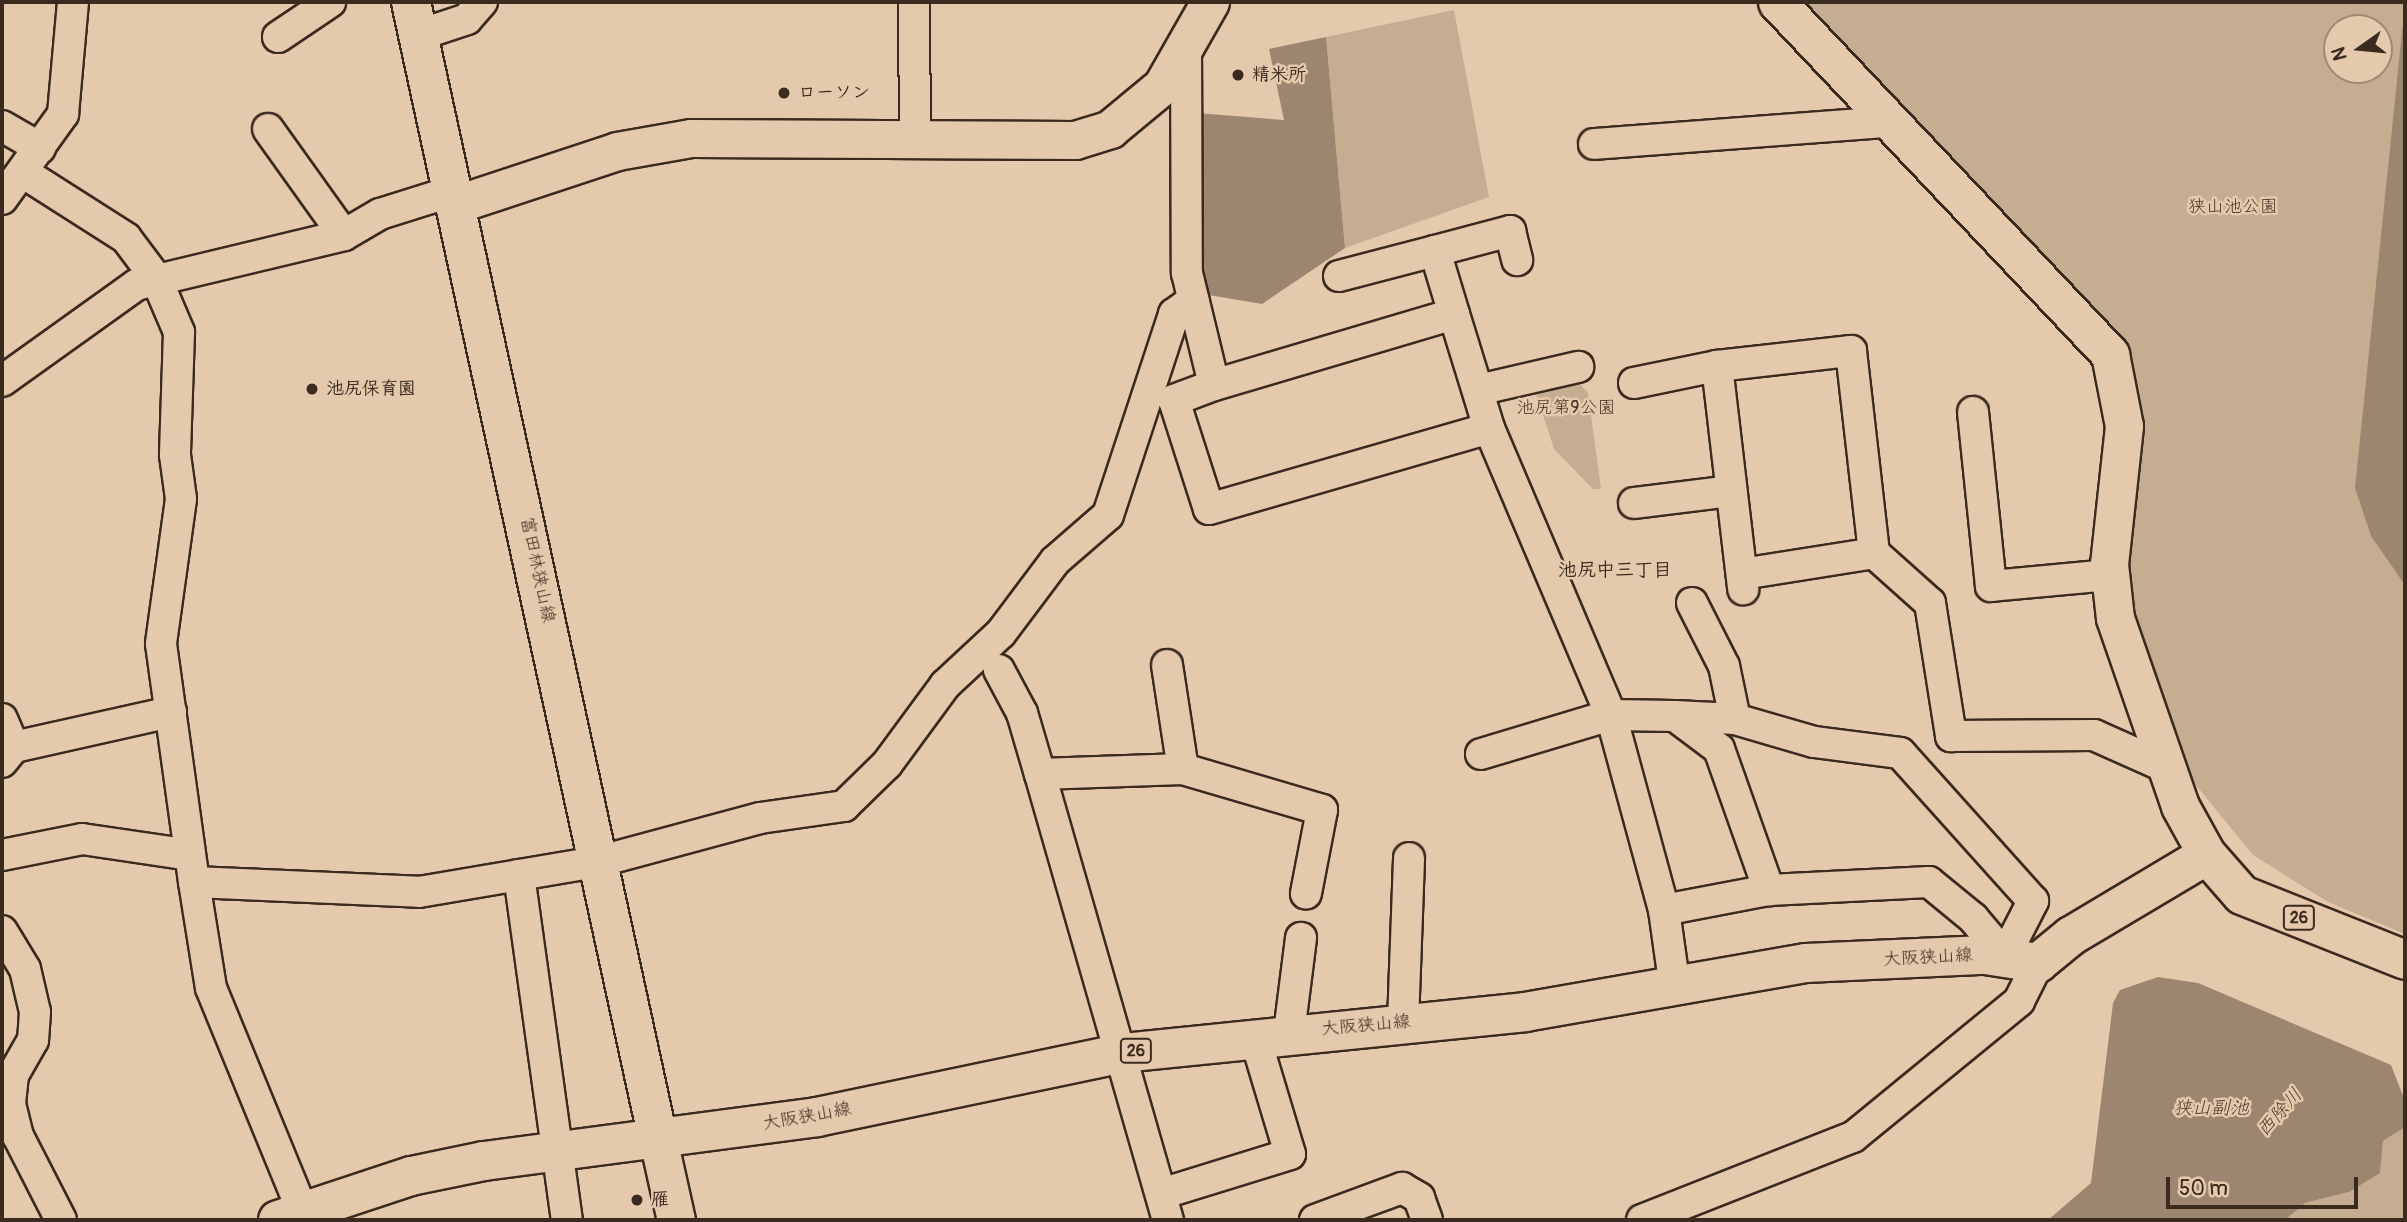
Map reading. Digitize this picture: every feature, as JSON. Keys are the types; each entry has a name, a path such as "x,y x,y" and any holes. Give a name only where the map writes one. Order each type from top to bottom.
{"main road":[{"name":"富田林狭山線","path":"417,18 458,197 597,862 658,1139"},
{"path":"2022,960 2071,936 2207,855"},
{"name":"26","path":"2207,855 2242,895 2405,960"},
{"name":"大阪狭山線","path":"290,1216 411,1176 817,1117 1123,1052 1403,1023 1675,988 1806,963 2022,960"}],"street":[{"path":"2,199 24,173 63,114 73,2"},
{"path":"278,37 330,2"},
{"path":"417,18 467,19 482,2"},
{"path":"914,2 915,140"},
{"path":"2,381 136,285 156,278 344,235 380,214 458,197 617,151 691,138 1049,144 1110,129 1162,86 1210,2"},
{"path":"1777,2 1886,122 2110,354 2124,426 2110,575 2115,618 2168,768 2207,855"},
{"path":"1186,43 1187,273 1213,385"},
{"path":"1594,144 1886,122"},
{"path":"2,126 40,148"},
{"path":"268,129 344,235"},
{"path":"24,173 127,238 156,278 179,332 175,454 181,499 161,644 211,988 290,1216"},
{"path":"1339,276 1510,231 1517,260"},
{"path":"1435,251 1489,428 1611,715 1664,910 1675,988"},
{"path":"2,855 82,839 192,868 419,892 597,862 760,818 844,806 887,764 945,685 1001,633 1055,561 1108,515 1174,314 1193,300"},
{"path":"1454,314 1213,385 1174,400 1209,509 1489,428"},
{"path":"1634,383 1717,366 1851,351 1874,553 1930,603 1951,736 2094,735 2168,768"},
{"path":"1717,366 1742,581 1874,553"},
{"path":"1478,390 1578,367"},
{"path":"1973,412 1991,586 2110,575"},
{"path":"1634,503 1731,491"},
{"path":"1692,603 1724,666 1735,719"},
{"path":"1167,665 1183,769"},
{"path":"999,670 1022,713 1123,1052 1164,1207 1290,1154 1272,1035 1301,937"},
{"path":"2,719 8,755 171,712"},
{"path":"1481,754 1611,715 1735,719 1814,742 1900,753 2033,901 2022,960 2019,1000 1853,1137 1642,1220"},
{"path":"1675,716 1720,749 1769,890"},
{"path":"1040,774 1183,769 1322,810 1306,893"},
{"path":"1403,1023 1409,858"},
{"path":"519,875 567,1220"},
{"path":"1664,910 1769,890 1929,882 2022,960"},
{"path":"2,931 25,968 35,1012 33,1040 13,1074 10,1104 18,1136 61,1220"},
{"path":"658,1139 676,1220"},
{"path":"1315,1220 1402,1188 1419,1198 1427,1220"}],"green space":[{"name":"狭山池公園","path":"1801,2 2405,2 2405,934 2328,902 2253,855 2195,784 2130,628 2129,359 2083,296"},
{"path":"1454,10 1489,197 1345,248 1326,37"},
{"name":"池尻第9公園","path":"1575,379 1588,393 1601,489 1593,489 1554,449 1534,387"},
{"path":"2405,1127 2405,1220 2285,1220 2305,1203 2349,1192 2379,1173 2383,1141"}],"water":[{"path":"2405,3 2405,585 2371,536 2355,488"},
{"path":"1326,37 1345,248 1262,304 1191,292 1184,112 1284,120 1269,49"},
{"name":"狭山副池","path":"2158,977 2198,983 2391,1065 2405,1101 2405,1127 2383,1141 2380,1173 2349,1192 2305,1203 2285,1220 2048,1220 2091,1183 2113,1003 2120,990"}],"place":[{"name":"精米所","path":"1238,75"},
{"name":"ローソン","path":"784,93"},
{"name":"池尻保育園","path":"312,389"},
{"name":"雁","path":"637,1200"}],"district":[{"name":"池尻中三丁目","path":"1615,571"}],"water label":[{"name":"西除川","path":"2280,1113"}]}
